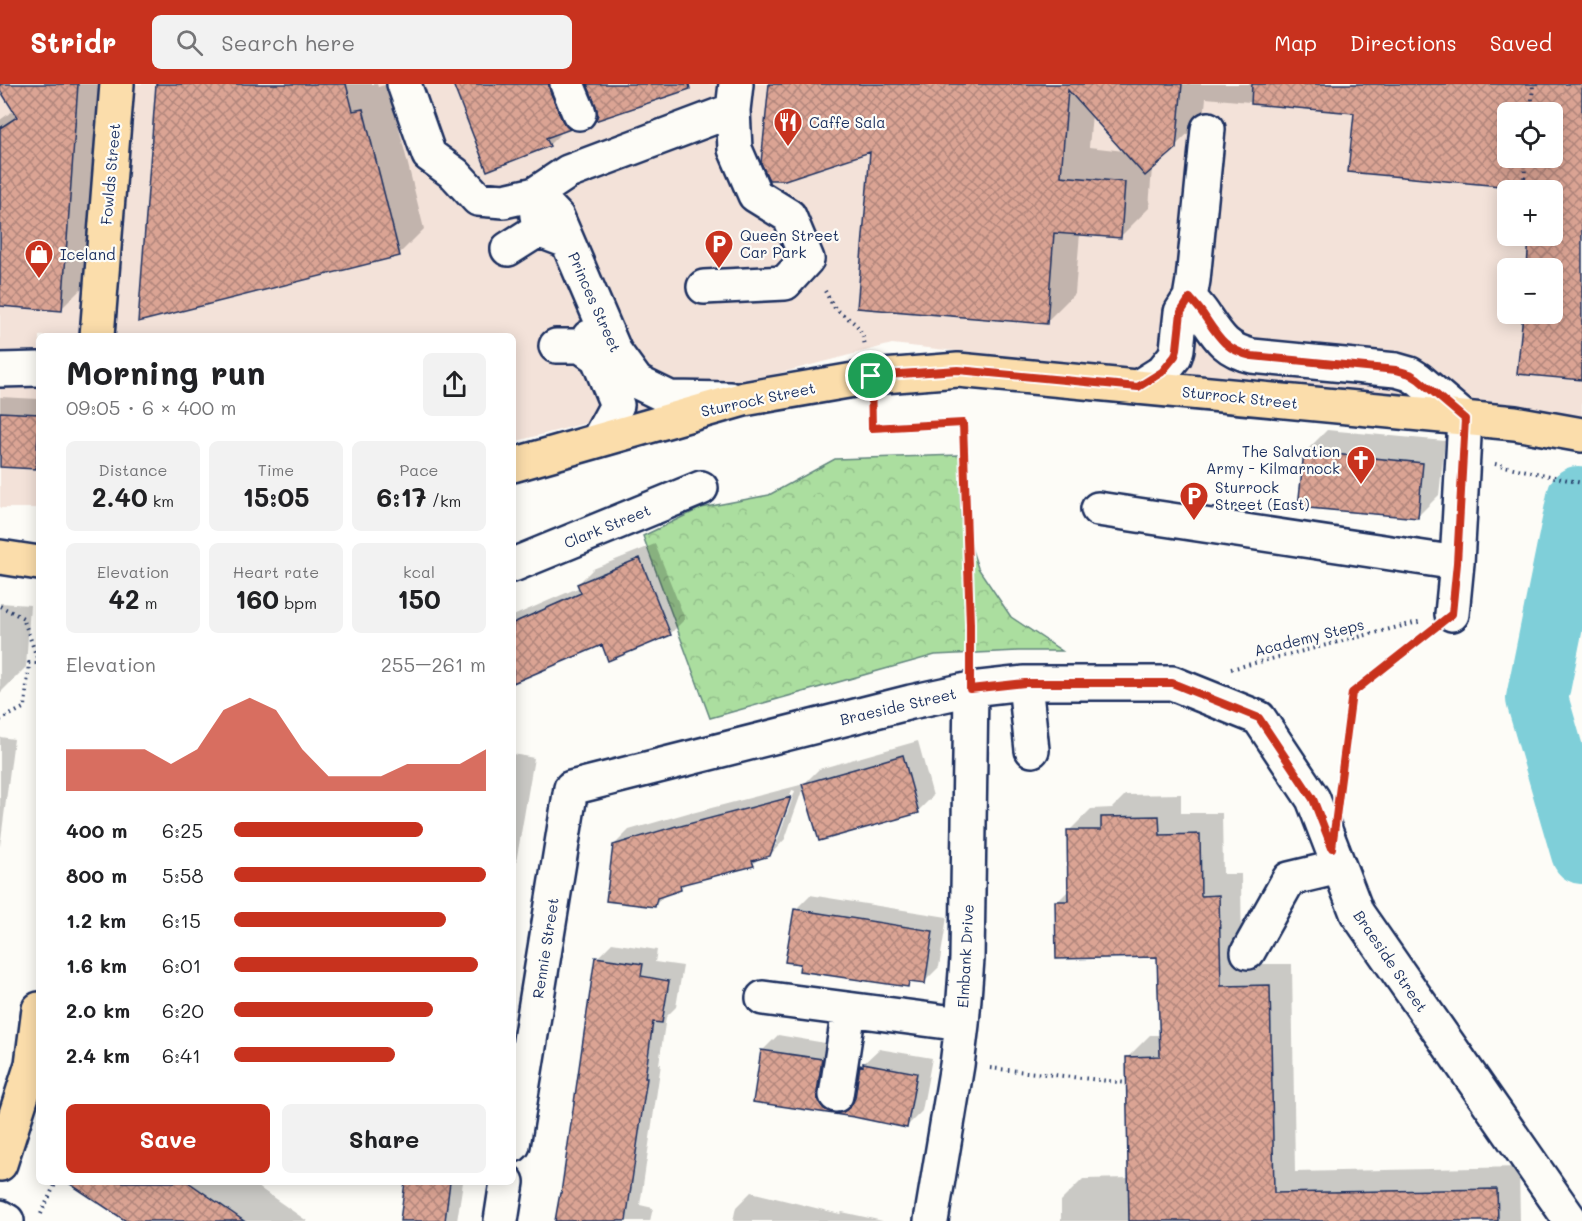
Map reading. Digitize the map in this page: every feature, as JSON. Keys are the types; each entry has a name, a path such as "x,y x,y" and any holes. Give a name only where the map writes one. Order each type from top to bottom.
{"main road":[{"name":"Fowlds Street","path":"97,333 117,84"},
{"name":"Sturrock Street","path":"516,464 744,399 871,376 958,370 1515,423 1582,435"},
{"path":"0,557 36,563"},
{"path":"0,1164 32,1064 36,1033"}],"street":[{"path":"404,84 429,155 455,174 478,199 540,217"},
{"path":"507,249 540,217 568,172 735,97 735,149 755,195 789,216 807,259 785,283 704,287"},
{"path":"1138,387 1162,372 1175,356 1177,349 1181,312 1190,298 1208,129"},
{"name":"Princes Street","path":"540,217 617,405 598,440"},
{"name":"Princes Street","path":"540,217 615,352 637,382 670,398 744,399"},
{"path":"1190,298 1220,339 1239,353 1396,370 1410,374 1465,419 1452,614"},
{"path":"556,346 580,346 598,358"},
{"path":"0,370 36,369"},
{"name":"Clark Street","path":"516,564 701,488"},
{"path":"1098,509 1457,563"},
{"path":"1025,683 1032,750"},
{"name":"Braeside Street","path":"571,788 911,702 970,689 1025,683 1172,683 1259,718 1313,799 1357,913 1562,1217"},
{"name":"Elmbank Drive","path":"931,1221 962,1024 967,959 970,689"},
{"name":"Rennie Street","path":"516,1127 571,788"},
{"path":"1248,952 1289,879 1339,867"},
{"path":"762,998 962,1024"},
{"path":"836,1095 849,1010"},
{"path":"501,1221 507,1185"},
{"path":"0,1217 7,1221"}],"path":[{"path":"1532,102 1533,84"},
{"path":"807,259 834,306 863,332 871,376 872,428 963,423 970,689"},
{"path":"1463,457 1582,483"},
{"path":"0,606 23,618 36,655"},
{"path":"1340,782 1352,693 1452,614"},
{"name":"Academy Steps","path":"1228,669 1452,614"},
{"path":"0,720 25,707 29,663 36,663"},
{"path":"989,1068 1127,1083"},
{"path":"37,1221 55,1185"}],"shaded area":[{"path":"0,84 1582,84 1582,421 892,344 516,441 516,333 36,333 36,508 0,508"}],"green space":[{"path":"960,455 961,518 978,568 1011,617 1062,651 935,655 710,718 643,536 701,508 769,495 835,459"}],"building":[{"path":"0,84 78,84 62,311 0,306 0,128 17,117 0,90"},
{"path":"156,84 346,84 353,111 363,109 400,256 138,322"},
{"path":"453,84 549,84 562,120 571,129 546,138 550,146 487,171"},
{"path":"587,84 689,84 690,89 595,121 598,115"},
{"path":"769,84 1182,84 1176,149 1145,176 1068,90 1061,176 1125,182 1121,238 1054,233 1047,324 857,308 870,152 785,180 769,180 761,163"},
{"path":"1252,84 1582,84 1582,380 1517,374 1522,324 1563,324 1563,258 1528,258 1528,246 1563,246 1563,180 1497,180 1497,186 1348,172 1354,113 1251,104"},
{"path":"0,412 36,414 36,469 0,467"},
{"name":"The Salvation Army - Kilmarnock","path":"1304,451 1423,463 1418,518 1298,507"},
{"path":"640,558 671,635 608,661 602,645 516,682 516,622 581,593 577,584"},
{"path":"903,755 919,813 819,841 802,784"},
{"path":"791,797 770,856 752,861 754,866 680,885 681,890 657,898 655,907 606,901 613,845 676,826"},
{"path":"1159,816 1160,835 1200,834 1201,896 1219,895 1221,986 1270,985 1274,1193 1497,1189 1498,1221 1129,1221 1126,1057 1160,1056 1157,957 1056,959 1055,901 1068,901 1067,830 1101,830 1101,817"},
{"path":"794,909 933,931 925,984 909,982 908,987 799,971 800,964 785,962"},
{"path":"595,957 643,964 641,976 669,981 662,1023 653,1022 626,1221 555,1221 561,1193"},
{"path":"761,1050 822,1059 817,1092 818,1101 824,1109 833,1113 843,1112 851,1106 855,1098 860,1065 863,1066 863,1063 917,1073 907,1128 854,1117 753,1102"},
{"path":"72,1185 192,1185 244,1221 126,1221"},
{"path":"405,1185 450,1185 445,1221 400,1221"}],"waterway":[{"path":"1578,497 1537,699 1582,853"}],"place":[{"name":"Caffe Sala","path":"788,148"},
{"name":"Queen Street Car Park","path":"719,270"},
{"name":"Iceland","path":"39,280"},
{"name":"The Salvation Army - Kilmarnock","path":"1361,486"},
{"name":"Sturrock Street (East)","path":"1194,522"}],"route":[{"path":"1190,298 1220,339 1239,353 1396,370 1410,374 1465,419 1452,614 1352,693 1332,848 1313,799 1259,718 1172,683 1025,683 970,689 963,423 872,428 871,376 958,370 1138,387 1162,372 1175,356 1181,312 1190,298"}]}
